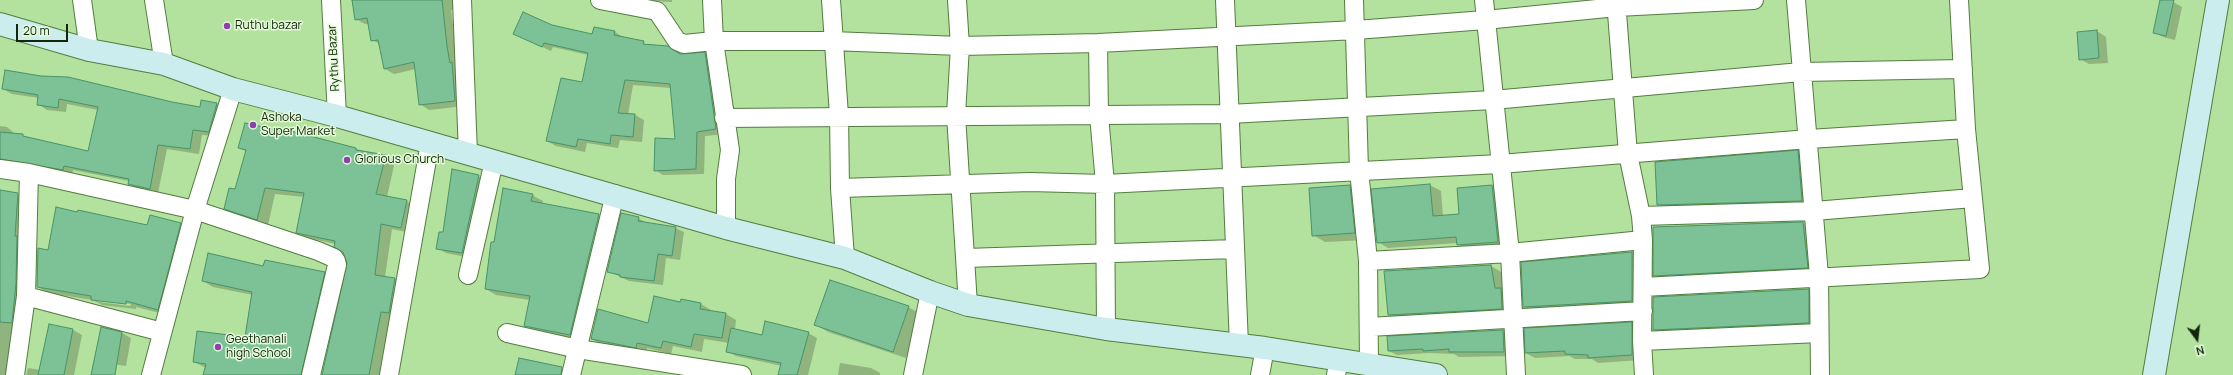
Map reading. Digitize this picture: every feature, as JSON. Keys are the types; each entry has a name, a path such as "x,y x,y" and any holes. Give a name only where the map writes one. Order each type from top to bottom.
{"main road":[{"path":"2154,375 2218,0"},
{"path":"0,24 89,50 164,64 233,89 337,116 615,194 726,228 845,258 930,292 968,305 1106,329 1265,348 1337,367 1369,363 1422,374"}],"street":[{"path":"82,0 89,50"},
{"path":"154,0 164,64"},
{"name":"Rythu Bazar","path":"331,0 337,116"},
{"path":"462,0 468,154"},
{"path":"600,0 657,11 680,43 714,41 832,42 960,46 1098,44 1356,30 1486,20 1617,3 1754,0"},
{"path":"712,0 714,41 724,118 730,150 726,179 726,228"},
{"path":"831,0 832,42 839,115 840,188 845,258"},
{"path":"957,0 960,46 956,115 968,305"},
{"path":"1225,0 1239,345"},
{"path":"1354,0 1359,170 1368,261 1369,363"},
{"path":"1484,0 1493,100 1510,253 1516,375"},
{"path":"1796,0 1801,72 1809,139 1819,276 1818,333 1820,375"},
{"path":"1643,287 1819,276 1980,269 1966,129 1958,0"},
{"path":"1617,3 1628,154 1641,216 1643,240 1642,341 1644,375"},
{"path":"1098,44 1099,115 1105,184 1106,329"},
{"path":"724,118 839,115 1229,114 1493,100 1801,72 1963,69"},
{"path":"151,375 195,210 233,89"},
{"path":"840,188 961,186 1030,182 1105,184 1500,164 1809,139 1966,129"},
{"path":"389,375 430,143"},
{"path":"468,275 494,161"},
{"path":"0,169 29,173 195,210 318,251 334,258 337,265 311,375"},
{"path":"15,375 26,296 29,173"},
{"path":"571,375 615,194"},
{"path":"1641,216 1814,211 1973,198"},
{"path":"1368,261 1510,253 1643,240"},
{"path":"966,258 1106,255 1235,249"},
{"path":"913,375 930,292"},
{"path":"26,296 162,332"},
{"path":"1369,327 1643,311"},
{"path":"507,333 578,349 735,374"},
{"path":"1642,341 1818,333"},
{"path":"1260,375 1265,348"}],"building":[{"path":"352,0 442,0 447,46 450,63 452,62 455,101 419,105 414,62 384,69 378,40 371,41 367,18 355,20"},
{"path":"2160,0 2174,0 2166,36 2153,33"},
{"path":"523,12 552,25 592,34 594,27 615,31 614,35 644,41 643,44 668,46 680,54 705,52 716,129 697,132 696,169 654,171 655,138 675,139 670,84 625,80 618,113 635,114 633,137 611,135 610,144 578,139 576,147 546,141 561,78 582,82 588,53 544,43 542,47 513,34"},
{"path":"2097,30 2099,58 2079,60 2077,32"},
{"path":"5,70 41,76 68,77 172,102 200,107 201,100 217,103 209,132 193,130 190,149 158,145 150,189 128,184 129,179 64,166 63,170 0,159 0,132 23,134 23,136 88,151 98,107 59,99 58,108 37,105 38,95 2,89"},
{"path":"245,123 290,133 291,131 356,148 356,150 386,155 376,194 407,200 401,228 381,224 375,275 395,278 389,313 381,312 369,375 322,375 347,263 343,252 334,247 335,241 296,233 304,193 265,188 257,220 224,209 229,188 235,189 246,150 238,148"},
{"path":"1798,150 1802,201 1657,205 1655,162"},
{"path":"452,169 479,175 462,253 436,249 439,232 443,232"},
{"path":"1430,184 1433,216 1459,214 1457,188 1492,185 1498,242 1457,245 1456,237 1377,243 1371,189"},
{"path":"1350,185 1355,233 1312,236 1309,188"},
{"path":"503,188 533,194 531,201 599,214 570,335 524,326 530,296 485,289 491,242 494,242"},
{"path":"0,190 18,193 15,236 17,236 16,283 12,323 0,322"},
{"path":"56,207 77,212 78,210 147,225 150,215 181,223 158,310 126,301 126,304 91,300 91,296 37,287 38,248 48,250"},
{"path":"621,213 639,217 638,221 676,227 672,256 658,254 654,281 620,277 620,275 607,272"},
{"path":"1803,222 1808,268 1653,276 1653,227"},
{"path":"1632,252 1632,301 1523,307 1521,262"},
{"path":"208,253 263,266 265,260 325,272 301,375 203,375 206,364 193,362 197,331 245,337 252,292 202,281"},
{"path":"1491,265 1495,288 1501,288 1502,309 1388,315 1384,271"},
{"path":"830,280 909,306 893,352 814,325"},
{"path":"1809,289 1809,323 1653,330 1653,297"},
{"path":"654,296 680,302 681,299 701,303 700,309 726,313 722,338 694,334 691,347 663,341 661,348 637,343 636,348 591,339 598,309 648,323"},
{"path":"765,321 809,332 797,375 778,375 781,363 726,352 731,328 762,335"},
{"path":"1632,322 1632,355 1588,358 1588,355 1565,354 1565,351 1525,353 1524,328"},
{"path":"49,324 73,329 64,375 38,375"},
{"path":"101,327 122,332 115,375 91,375"},
{"path":"1503,330 1504,352 1449,352 1449,349 1388,351 1387,336"},
{"path":"519,358 562,367 561,375 515,375"}],"place":[{"name":"Ruthu bazar","path":"227,26"},
{"name":"Ashoka Super Market","path":"253,125"},
{"name":"Glorious Church","path":"347,160"},
{"name":"Geethanali high School","path":"218,347"}]}
